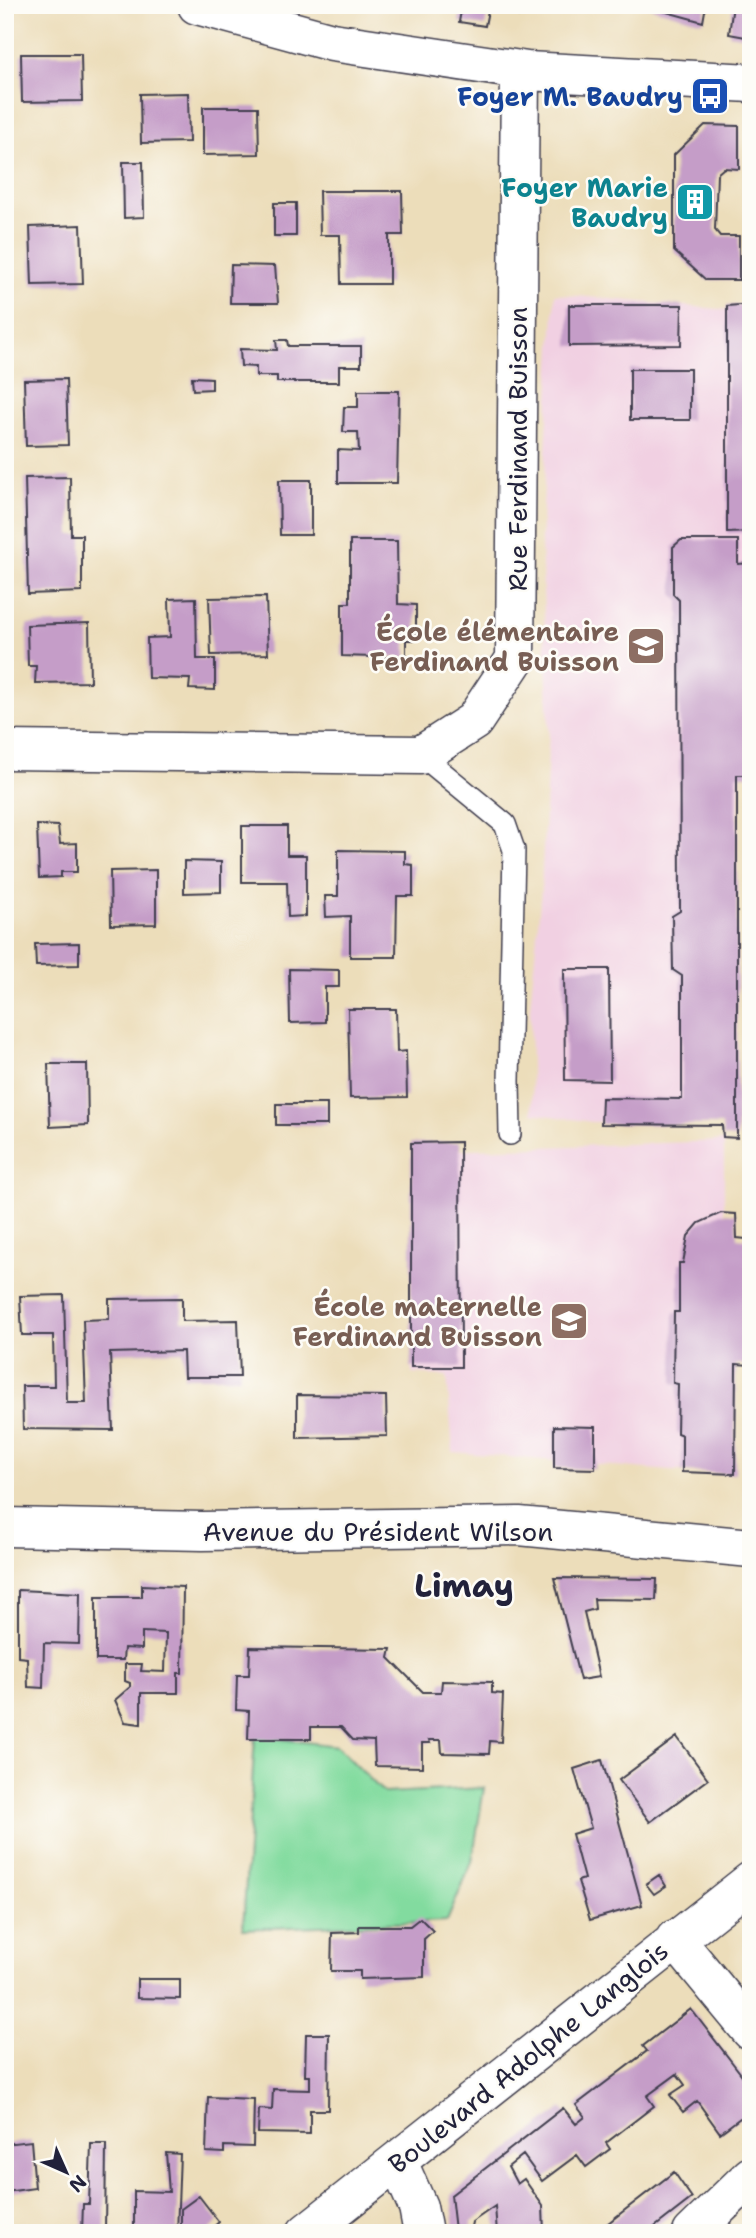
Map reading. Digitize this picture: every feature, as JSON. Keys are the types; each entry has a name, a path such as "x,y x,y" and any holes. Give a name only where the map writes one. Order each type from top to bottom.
{"street":[{"path":"197,5 332,42 520,70 751,83"},
{"name":"Rue Ferdinand Buisson","path":"421,755 474,721 515,659 520,70"},
{"path":"5,750 421,755"},
{"name":"Avenue du Président Wilson","path":"5,1527 203,1531 519,1526 751,1548"},
{"name":"Boulevard Adolphe Langlois","path":"306,2233 751,1881"},
{"path":"675,1939 751,2031"},
{"path":"398,2162 418,2207 423,2233"},
{"path":"692,2233 751,2176"}],"lane":[{"path":"421,755 505,824 514,850 510,1134"}],"shaded area":[{"name":"École élémentaire Ferdinand Buisson","path":"555,294 751,312 751,560 724,1122 592,1122 532,1113 530,1008 541,891 549,731 541,541"},
{"name":"École maternelle Ferdinand Buisson","path":"724,1141 724,1470 671,1471 453,1452 447,1376 412,1374 418,1151"}],"green space":[{"path":"255,1736 337,1746 384,1793 484,1788 472,1862 447,1921 243,1929"}],"building":[{"path":"462,5 489,5 485,26 459,22"},
{"path":"499,5 520,5 518,16 498,12"},
{"path":"641,5 706,5 703,22"},
{"path":"733,5 751,5 751,38 729,34"},
{"path":"21,54 81,54 82,101 22,102"},
{"path":"188,93 189,142 141,143 140,94"},
{"path":"203,107 258,107 259,154 203,155"},
{"name":"Foyer Marie Baudry","path":"705,125 739,126 739,169 724,168 717,174 715,230 720,236 739,236 739,280 706,280 674,251 674,155"},
{"path":"123,162 143,162 144,217 124,218"},
{"path":"319,191 402,191 403,235 389,235 389,284 341,284 340,235 320,235"},
{"path":"274,203 296,203 296,236 274,236"},
{"path":"81,225 83,284 32,285 30,227"},
{"path":"231,265 275,266 278,303 230,303"},
{"path":"569,305 682,305 681,345 569,346"},
{"path":"751,305 751,532 727,533 727,306"},
{"path":"276,340 287,340 288,346 361,346 361,366 339,366 339,382 277,382 277,376 256,376 256,367 241,366 240,349 277,350"},
{"path":"630,369 690,369 690,420 630,420"},
{"path":"192,377 212,378 212,389 193,390"},
{"path":"66,379 68,445 26,446 24,380"},
{"path":"358,391 399,391 397,483 338,483 338,450 359,451 358,432 343,432 344,407 358,407"},
{"path":"70,477 71,535 82,535 82,592 28,594 25,478"},
{"path":"279,480 311,480 311,535 280,535"},
{"path":"681,540 738,540 738,564 751,563 751,775 737,775 737,1138 723,1137 722,1125 601,1124 602,1098 682,1099 682,976 673,970 672,916 680,911 679,600 673,594 673,547"},
{"path":"350,541 397,541 398,604 416,605 416,640 406,640 406,658 342,656 342,603 350,603"},
{"path":"266,597 268,654 211,655 209,598"},
{"path":"196,598 197,659 215,659 215,690 189,689 190,679 148,678 147,638 170,637 169,599"},
{"path":"89,623 90,682 35,683 36,666 28,666 27,625"},
{"path":"37,825 58,826 60,844 77,843 77,872 61,872 61,877 39,878"},
{"path":"242,826 287,826 287,855 306,855 306,916 288,917 287,882 242,882"},
{"path":"338,850 405,851 405,864 413,865 413,896 397,896 396,957 350,957 350,916 326,917 325,896 338,896"},
{"path":"184,861 221,862 221,892 184,893"},
{"path":"156,870 156,924 111,925 110,871"},
{"path":"79,943 79,965 36,966 35,944"},
{"path":"289,969 339,970 339,987 325,987 325,1022 290,1023"},
{"path":"564,969 609,969 610,1081 565,1080"},
{"path":"348,1009 396,1009 397,1052 406,1051 407,1097 350,1098"},
{"path":"48,1064 87,1064 88,1125 50,1127"},
{"path":"276,1104 327,1104 327,1125 276,1125"},
{"path":"460,1142 461,1367 411,1367 411,1143"},
{"path":"721,1213 736,1214 737,1238 746,1239 746,1221 751,1221 751,1365 736,1364 735,1474 682,1472 682,1435 677,1433 678,1384 673,1383 674,1312 679,1312 679,1263 683,1263 688,1236 699,1223"},
{"path":"64,1295 67,1403 86,1403 83,1320 109,1319 109,1299 182,1298 182,1321 238,1320 240,1377 184,1377 183,1351 110,1353 113,1430 23,1429 22,1386 54,1386 53,1335 22,1335 20,1296"},
{"path":"297,1395 386,1396 387,1436 297,1438"},
{"path":"554,1426 595,1427 595,1469 554,1468"},
{"path":"554,1578 657,1579 656,1600 594,1599 595,1609 584,1612 599,1677 580,1680"},
{"path":"142,1585 183,1587 182,1673 178,1673 178,1693 141,1693 141,1724 125,1722 115,1700 130,1687 130,1683 125,1681 125,1664 142,1664 141,1671 165,1672 166,1633 142,1632 142,1649 124,1648 123,1660 96,1660 96,1597 142,1597"},
{"path":"18,1590 80,1593 79,1644 44,1643 43,1688 28,1687 27,1658 18,1657"},
{"path":"250,1647 391,1649 389,1658 423,1692 441,1692 442,1681 492,1682 492,1693 503,1694 501,1742 490,1741 489,1754 442,1753 441,1740 429,1740 430,1743 422,1743 422,1767 375,1766 374,1741 353,1740 341,1727 311,1727 311,1739 248,1739 249,1711 236,1710 237,1675 249,1675"},
{"path":"677,1737 708,1779 650,1822 619,1780"},
{"path":"602,1760 642,1905 590,1920 578,1881 584,1879 572,1834 591,1828 574,1769"},
{"path":"659,1875 666,1886 654,1894 646,1884"},
{"path":"420,1918 433,1931 424,1939 424,1977 360,1979 360,1971 331,1971 332,1933 359,1932 359,1926 410,1926"},
{"path":"137,1979 180,1979 180,1999 137,1998"},
{"path":"691,2009 751,2087 750,2120 740,2118 720,2133 697,2101 683,2112 670,2095 685,2085 677,2074 647,2096 654,2106 606,2143 610,2149 586,2167 577,2155 542,2181 523,2155 508,2167 517,2184 524,2179 543,2206 544,2233 497,2233 495,2206 472,2222 471,2227 455,2230 451,2195 563,2108 576,2124 585,2117 576,2105 647,2051 643,2046"},
{"path":"306,2034 329,2034 328,2110 310,2110 310,2134 258,2133 259,2109 272,2110 273,2089 310,2090 310,2076 305,2076"},
{"path":"208,2097 254,2099 253,2147 224,2146 224,2153 206,2152"},
{"path":"31,2141 35,2188 5,2192 5,2144"},
{"path":"91,2144 106,2144 105,2233 82,2233 83,2204 89,2204"},
{"path":"166,2153 180,2154 177,2233 134,2233 134,2191 169,2192"},
{"path":"674,2172 692,2198 647,2233 607,2233 603,2227"},
{"path":"199,2196 219,2222 206,2233 181,2233 181,2209"}],"place":[{"name":"Foyer M. Baudry","path":"710,96"},
{"name":"Foyer Marie Baudry","path":"695,202"},
{"name":"École élémentaire Ferdinand Buisson","path":"646,646"},
{"name":"École maternelle Ferdinand Buisson","path":"569,1321"}],"district":[{"name":"Limay","path":"464,1585"}]}
